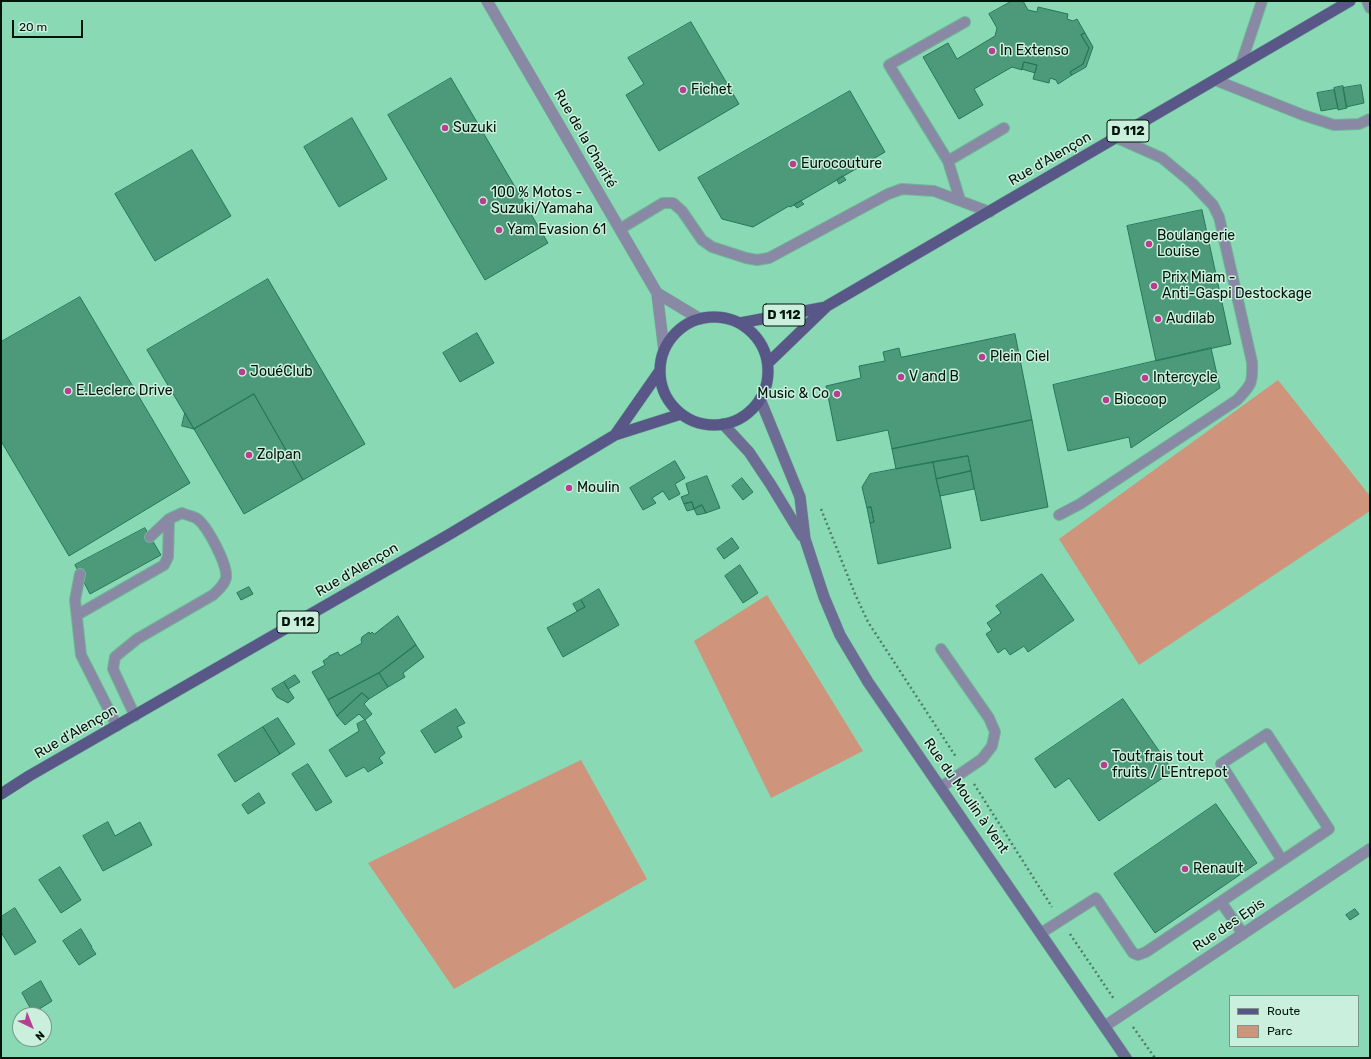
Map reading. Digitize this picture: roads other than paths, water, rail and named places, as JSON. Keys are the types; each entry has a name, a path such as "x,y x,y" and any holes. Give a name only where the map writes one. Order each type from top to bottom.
{"main road":[{"name":"Rue d'Alençon","path":"768,363 827,306 1350,1"},
{"name":"Rue d'Alençon","path":"740,323 827,306"},
{"path":"710,316 725,317 740,323 752,332 763,346 768,363 767,381 760,398 751,411 738,420 723,424 708,425 694,421 681,414 668,402 659,372 661,356 669,340 680,328 694,320 710,316"},
{"name":"Rue d'Alençon","path":"615,435 659,372"},
{"name":"Rue du Moulin à Vent","path":"760,398 800,497 804,539"},
{"name":"Rue d'Alençon","path":"1,794 29,776 450,534 615,435 681,414"},
{"name":"Rue du Moulin à Vent","path":"723,424 749,452 804,539 824,597 840,635 868,682 1041,932 1126,1058"},
{"name":"Rue d'Alençon","path":"1,789 29,776"}],"street":[{"name":"Rue de la Charité","path":"487,1 657,293 664,350"},
{"name":"Rue de la Charité","path":"657,293 700,319"},
{"name":"Rue des Epis","path":"1105,1026 1370,849"}],"lane":[{"path":"1242,64 1262,1"},
{"path":"1367,1 1370,8"},
{"path":"960,200 948,161 890,65 965,22"},
{"path":"1215,80 1303,115 1334,125 1359,124 1370,119"},
{"path":"948,161 1004,128"},
{"path":"1059,515 1080,504 1237,400 1250,386 1253,376 1252,362 1219,217 1213,205 1192,183 1162,158 1117,138"},
{"path":"620,229 664,203 673,203 682,211 702,240 712,247 757,260 769,258 888,194 902,189 934,191 990,212"},
{"path":"135,716 113,669 115,656 137,639 213,595 222,587 226,578 225,567 219,552 206,529 196,518 182,513 169,519 150,537"},
{"path":"77,615 164,565 168,557 169,519"},
{"path":"80,574 75,600 81,655 117,726"},
{"path":"941,649 989,718 995,732 992,746 982,759 941,787"},
{"path":"1041,932 1096,898 1132,953 1138,955 1146,952 1329,829 1267,734 1221,764 1282,860"},
{"path":"1221,902 1243,934"}],"place":[{"name":"In Extenso","path":"992,51"},
{"name":"Fichet","path":"683,90"},
{"name":"Suzuki","path":"445,128"},
{"name":"Eurocouture","path":"793,164"},
{"name":"100 % Motos - Suzuki/Yamaha","path":"483,201"},
{"name":"Yam Evasion 61","path":"499,230"},
{"name":"Boulangerie Louise","path":"1149,244"},
{"name":"Prix Miam - Anti-Gaspi Destockage","path":"1154,286"},
{"name":"Audilab","path":"1158,319"},
{"name":"Plein Ciel","path":"982,357"},
{"name":"JouéClub","path":"242,372"},
{"name":"V and B","path":"901,377"},
{"name":"Intercycle","path":"1145,378"},
{"name":"E.Leclerc Drive","path":"68,391"},
{"name":"Music & Co","path":"837,394"},
{"name":"Biocoop","path":"1106,400"},
{"name":"Zolpan","path":"249,455"},
{"name":"Moulin","path":"569,488"},
{"name":"Tout frais tout fruits / L'Entrepot","path":"1104,765"},
{"name":"Renault","path":"1185,869"}]}
